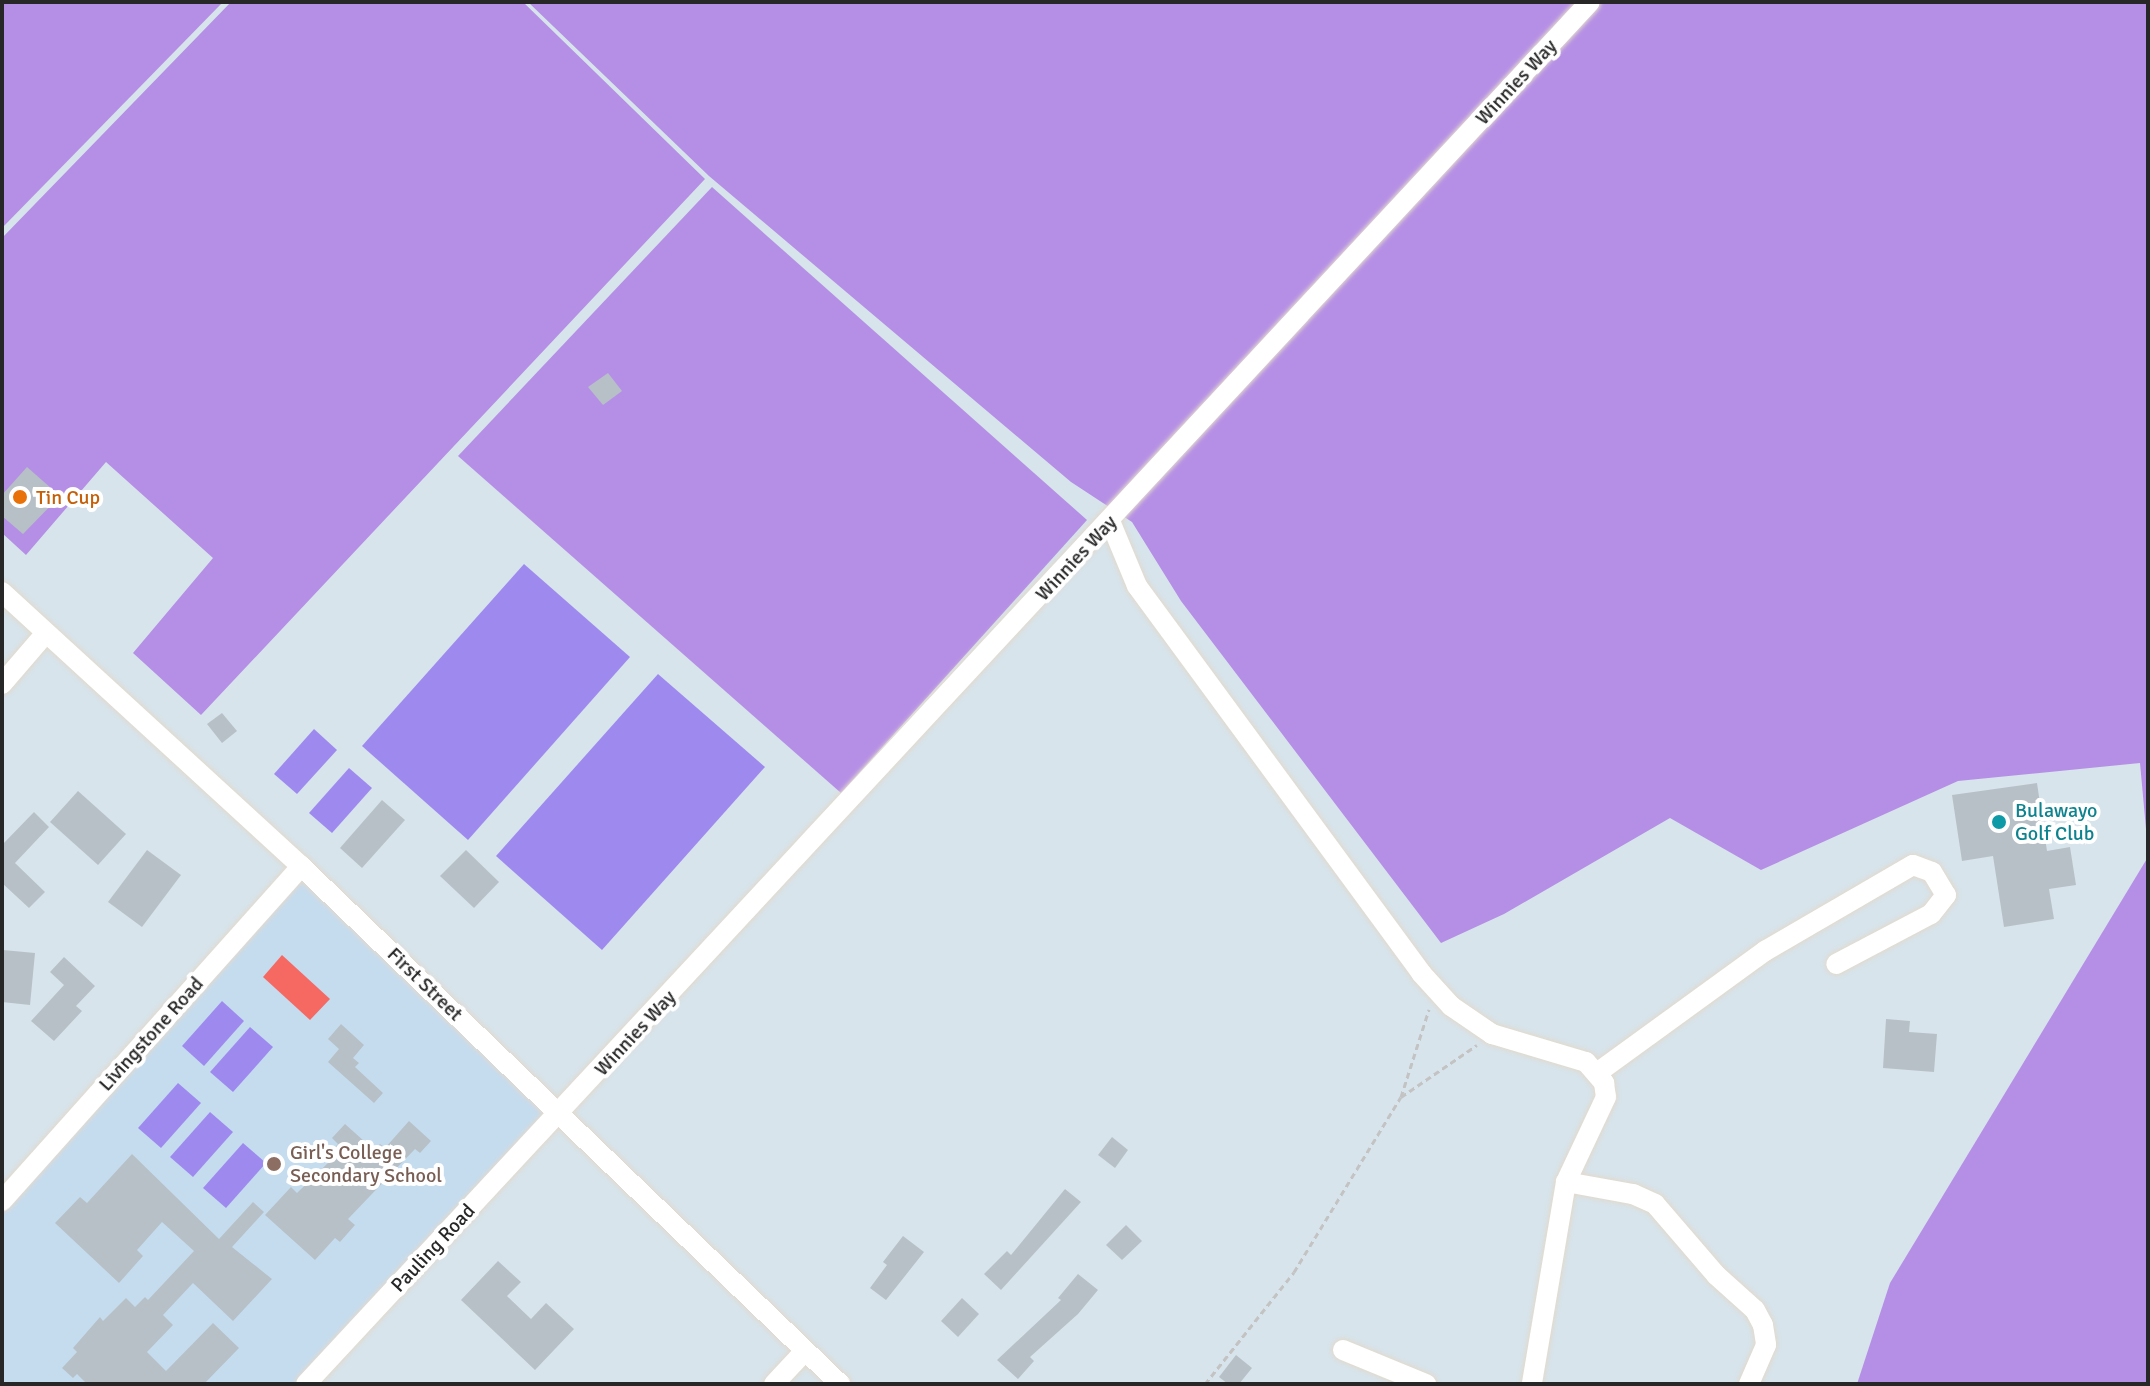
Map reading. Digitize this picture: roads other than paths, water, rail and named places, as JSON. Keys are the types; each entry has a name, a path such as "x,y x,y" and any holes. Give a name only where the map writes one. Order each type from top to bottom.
{"street":[{"name":"Winnies Way","path":"560,1113 1590,2"},
{"path":"1110,521 1137,586 1435,989 1451,1006 1492,1034 1586,1062 1604,1083 1606,1097 1566,1182 1532,1384"},
{"name":"First Street","path":"2,592 301,866 840,1384"},
{"path":"2,684 45,634"},
{"path":"1597,1073 1765,951 1913,865 1932,872 1946,895 1931,914 1836,964"},
{"name":"Livingstone Road","path":"2,1201 301,866"},
{"name":"Pauling Road","path":"306,1384 560,1113"},
{"path":"1566,1182 1633,1194 1655,1204 1716,1275 1755,1310 1763,1325 1766,1345 1749,1384"},
{"path":"1343,1350 1426,1384"},
{"path":"774,1384 805,1351"}],"place":[{"name":"Tin Cup","path":"20,497"},
{"name":"Bulawayo Golf Club","path":"1999,822"},
{"name":"Girl's College Secondary School","path":"274,1164"}]}
